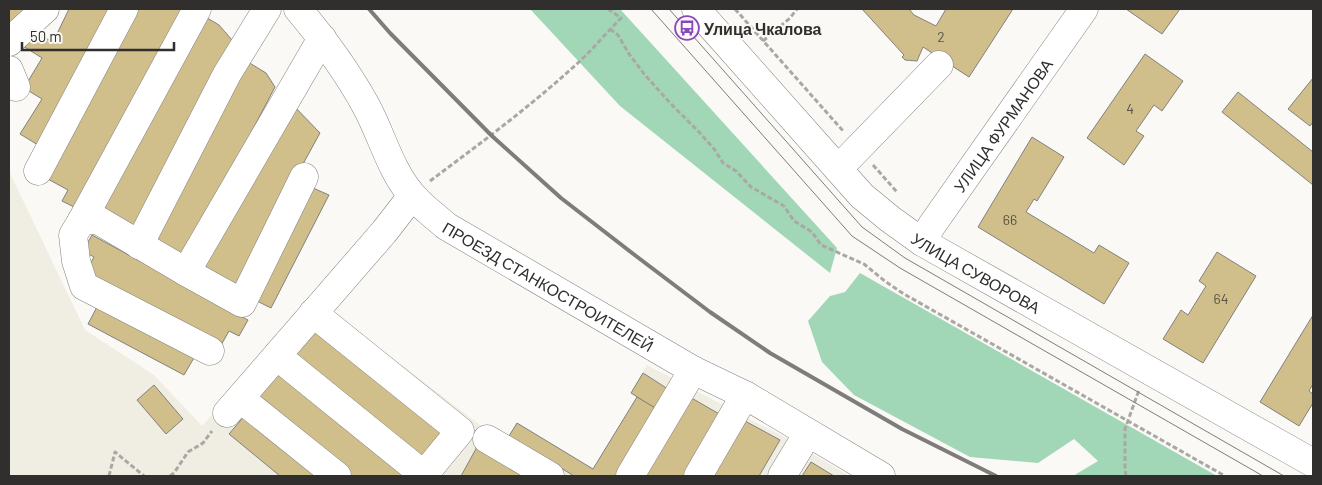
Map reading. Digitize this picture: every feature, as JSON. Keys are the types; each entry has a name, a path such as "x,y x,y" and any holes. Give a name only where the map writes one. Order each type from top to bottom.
{"street":[{"path":"9,42 45,9"},
{"path":"38,170 124,9"},
{"path":"197,9 73,235 76,261 84,286 210,351"},
{"path":"139,245 227,74 267,9"},
{"name":"ПРОЕЗД СТАНКОСТРОИТЕЛЕЙ","path":"298,9 347,72 367,108 397,173 412,196 446,226 693,370 745,395 808,432 875,475"},
{"name":"УЛИЦА СУВОРОВА","path":"696,9 862,196 890,219 922,242 1313,463"},
{"name":"УЛИЦА ФУРМАНОВА","path":"922,242 1084,9"},
{"path":"186,272 322,38"},
{"path":"838,169 939,66"},
{"path":"81,222 96,219 242,303 304,177"},
{"path":"337,476 234,406 384,232 412,196"},
{"path":"277,356 424,476 460,431 313,313"},
{"path":"630,476 693,370"},
{"path":"698,476 745,395"},
{"path":"782,476 808,432"},
{"path":"487,440 550,476"}],"path":[{"path":"412,196 492,136 580,61 621,18 608,9"},
{"path":"735,9 900,195"},
{"path":"763,41 790,18 797,9"},
{"path":"610,30 618,35 628,54 645,75 709,144 723,163 736,171 751,187 784,206 794,221 812,232 821,245 864,264 904,294 1225,476"},
{"path":"1126,476 1125,429 1148,369"},
{"path":"170,476 188,452 203,443 217,423 234,406"},
{"path":"109,476 115,452 144,476"}],"shaded area":[{"path":"9,171 85,330 154,375 202,426 315,299 484,428 509,436 517,423 593,469 637,397 631,393 647,365 788,439 849,476 9,476"}],"green space":[{"path":"530,9 620,9 837,248 830,273 620,106"},
{"path":"860,273 1217,476 1073,476 1098,461 1074,439 1038,463 970,457 854,395 822,362 808,321 830,296 845,292"}],"building":[{"path":"9,9 22,9 26,18 9,25"},
{"path":"69,9 116,9 38,145 20,134 42,99 24,88 42,58 23,46 32,31 53,42"},
{"path":"138,9 188,9 78,209 62,201 68,190 46,178"},
{"path":"862,9 909,9 914,15 936,26 946,9 1013,9 969,77 923,47 917,61 905,60 902,57 904,55"},
{"path":"1126,9 1180,9 1162,34"},
{"path":"202,15 219,25 232,40 133,232 97,213"},
{"path":"1145,54 1183,81 1162,111 1154,105 1136,131 1144,136 1124,165 1087,138"},
{"path":"248,62 266,73 275,87 184,260 152,243"},
{"path":"1313,78 1313,122 1310,126 1288,109"},
{"path":"1238,92 1313,152 1313,185 1222,112"},
{"path":"293,105 320,133 236,286 203,268"},
{"path":"1032,137 1064,157 1037,201 1034,199 1026,212 1094,253 1099,245 1129,263 1104,304 978,227"},
{"path":"313,188 329,195 271,308 255,300"},
{"path":"92,235 248,320 239,336 229,331 220,347 85,273 94,257 83,251"},
{"path":"1217,252 1256,276 1203,363 1163,339 1181,310 1188,315 1206,286 1199,281"},
{"path":"98,305 195,356 184,375 88,324"},
{"path":"1313,315 1313,384 1309,391 1313,394 1313,403 1299,426 1260,402"},
{"path":"312,325 445,433 422,462 288,355"},
{"path":"278,370 410,476 347,476 253,401"},
{"path":"643,373 671,391 659,411 631,393"},
{"path":"154,385 183,419 166,434 137,400"},
{"path":"688,396 721,415 685,476 641,476"},
{"path":"637,397 657,409 616,476 574,476 509,436 517,423 593,469"},
{"path":"246,414 321,476 280,476 229,434"},
{"path":"745,421 780,440 759,476 713,476"},
{"path":"477,447 527,476 461,476"},
{"path":"811,462 834,476 802,476"}],"tram line":[{"path":"651,9 852,236 900,268 1263,476"},
{"path":"669,9 862,227 905,258 1284,476"}],"railway":[{"path":"369,9 390,33 492,136 561,198 710,312 770,353 902,429 996,476"}],"place":[{"name":"Улица Чкалова","path":"687,28"}]}
